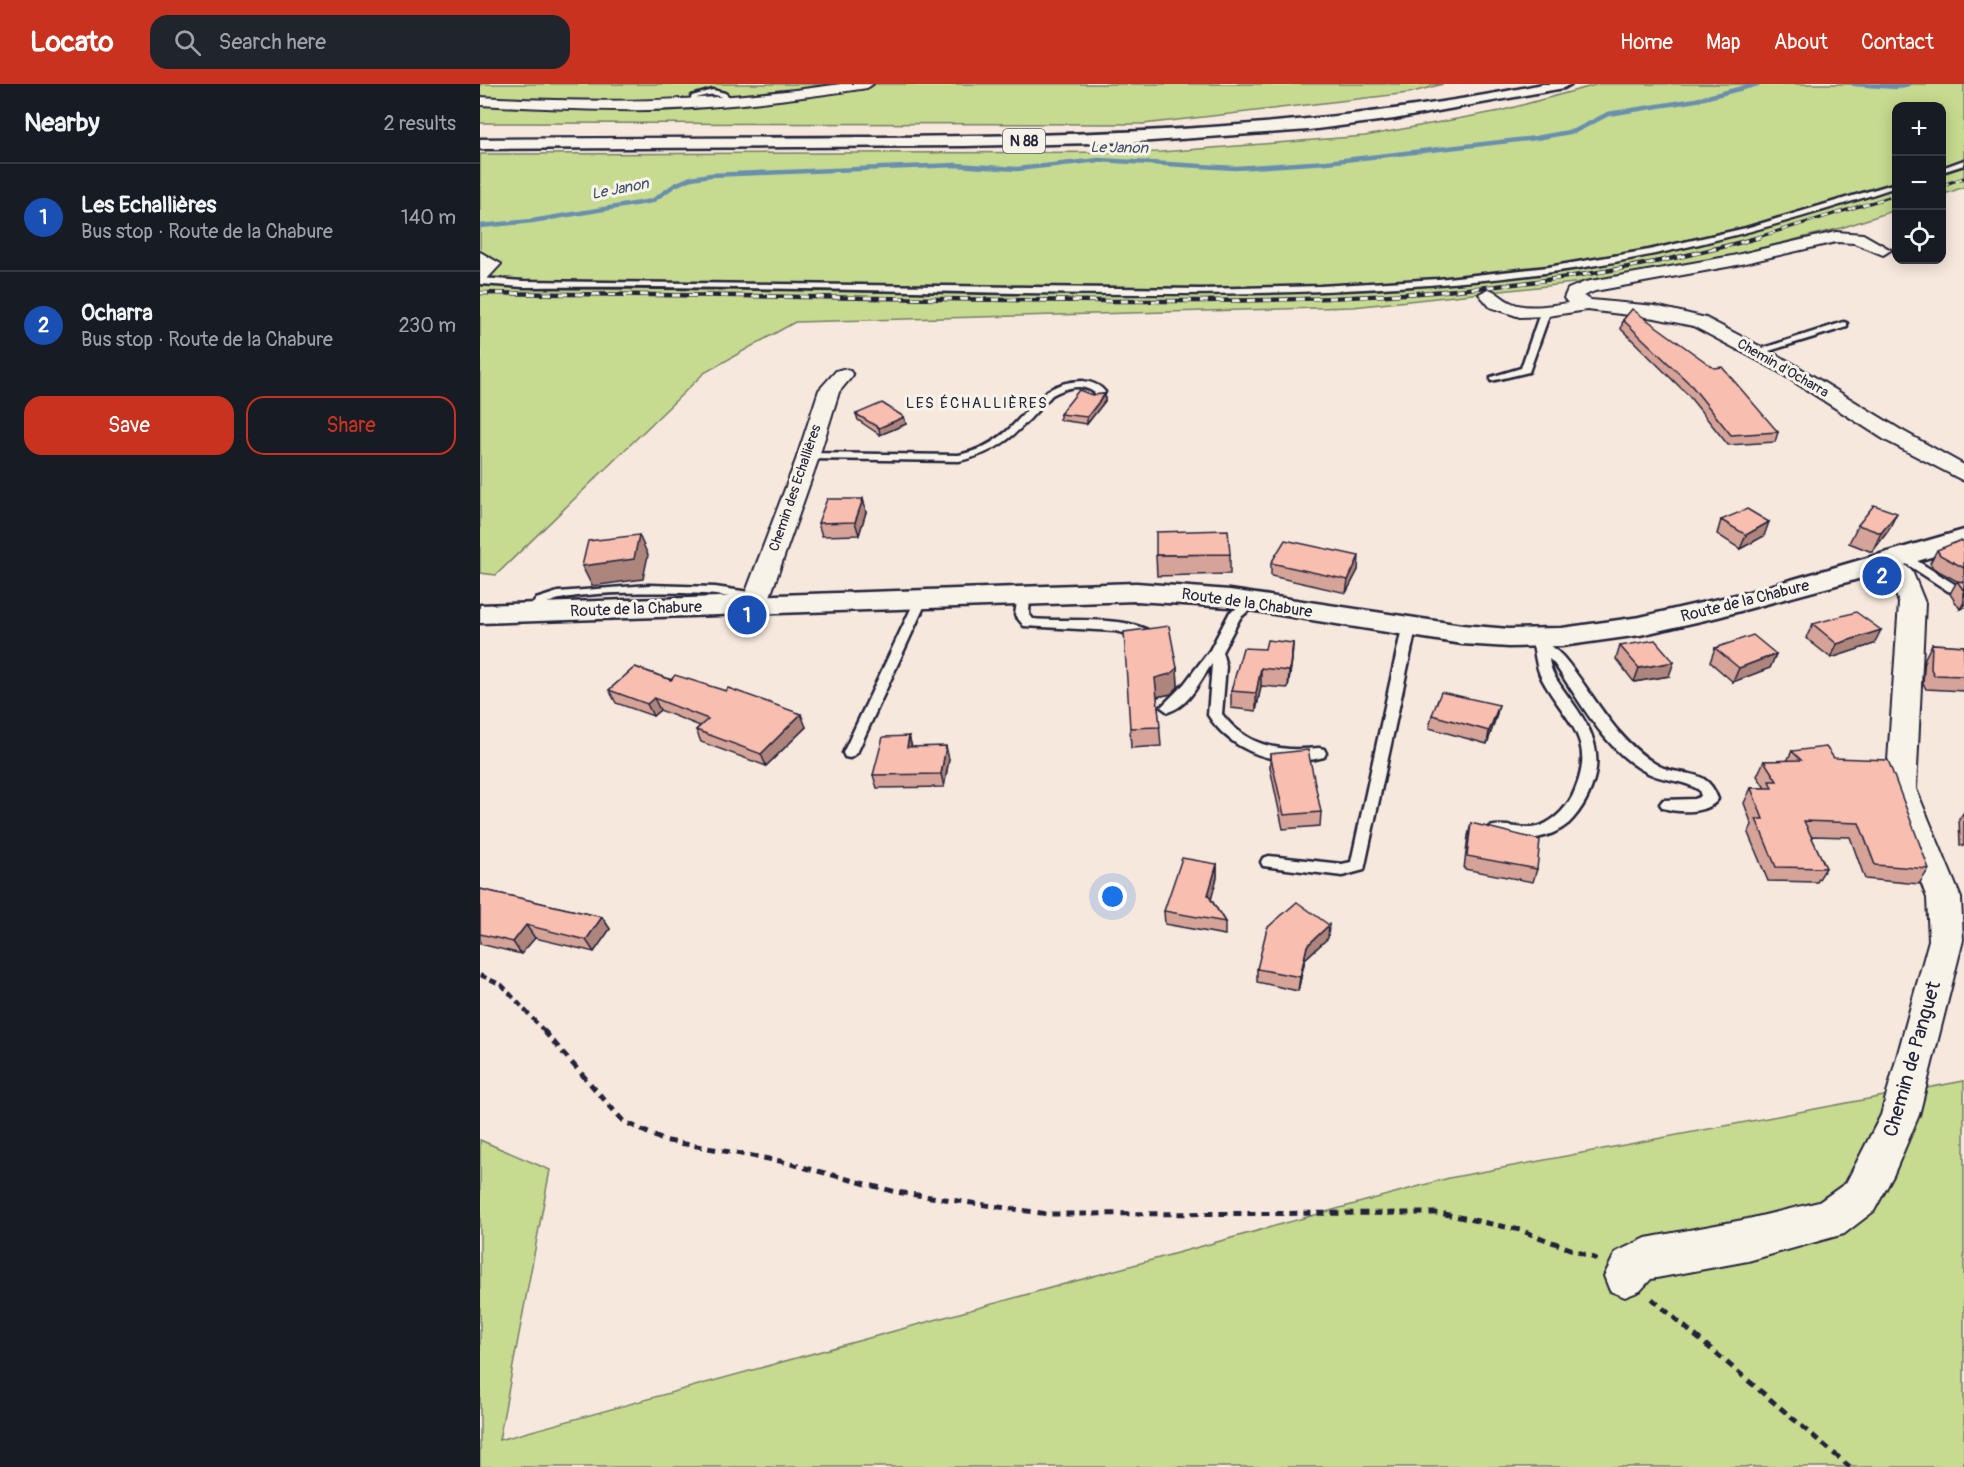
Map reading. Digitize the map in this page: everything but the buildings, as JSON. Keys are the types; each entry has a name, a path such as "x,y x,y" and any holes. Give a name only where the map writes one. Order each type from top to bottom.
{"main road":[{"name":"N 88","path":"480,135 1025,132 1158,128 1375,109 1519,84"},
{"name":"N 88","path":"480,144 987,142 1205,135 1338,123 1424,112 1564,84"},
{"name":"Route de la Chabure","path":"480,614 756,601 1179,593 1246,600 1449,634 1540,644 1651,625 1898,561 1964,538"}],"street":[{"path":"480,101 608,107 691,104 867,84"},
{"path":"1587,305 1577,302 1574,293 1591,286 1732,261 1836,237 1857,238 1883,250"},
{"name":"Chemin d'Ocharra","path":"1488,294 1494,302 1514,310 1546,310 1587,305 1683,317 1699,322 1803,377 1893,435 1964,474"},
{"name":"Chemin des Echallières","path":"756,601 829,390 843,375"},
{"name":"Chemin de Panguet","path":"1625,1276 1631,1267 1646,1259 1748,1240 1829,1220 1860,1197 1879,1163 1900,1115 1946,940 1952,899 1901,789 1912,603 1898,561"}],"lane":[{"path":"700,84 708,93"},
{"path":"691,104 694,97 708,93 723,94 731,101"},
{"path":"1946,168 1964,162"},
{"path":"481,271 523,284 1140,292 1425,283 1544,270 1686,246 1782,222 1892,186"},
{"path":"1495,379 1524,370 1546,310"},
{"path":"1756,352 1844,325"},
{"path":"808,456 959,458 975,456 1000,443 1048,393 1057,388 1069,384 1093,386 1100,392 1097,397"},
{"path":"1898,561 1952,588 1964,591"},
{"path":"1024,595 1022,615 1029,624 1132,628 1149,634 1155,642"},
{"path":"850,753 922,598"},
{"path":"1168,707 1185,696 1202,666 1215,652 1234,615 1242,611 1246,600"},
{"path":"1269,862 1342,870 1358,866 1409,628"},
{"path":"1540,644 1558,659 1607,729 1628,751 1650,768 1669,776 1699,782 1710,794 1710,799 1696,806 1668,804"},
{"path":"1483,829 1526,836 1549,828 1574,808 1589,774 1586,734 1541,664 1540,644"},
{"path":"1215,652 1219,666 1215,716 1229,734 1259,751 1275,756 1295,757 1319,753"}],"path":[{"path":"480,975 502,985 518,1001 623,1121 663,1140 780,1161 896,1192 1048,1214 1440,1213 1478,1217 1516,1227 1602,1261 1625,1276 1850,1467"}],"green space":[{"path":"480,84 1443,84 1409,93 1143,124 480,123"},
{"path":"1599,84 1964,84 1964,187 1946,194 1946,102 1892,102 1892,211 1841,228 1709,261 1592,281 1353,307 795,322 704,373 496,575 480,573 480,154 1161,152 1365,136 1500,111"},
{"path":"1964,1081 1964,1467 480,1467 480,1140 550,1170 499,1440 1449,1178"}],"waterway":[{"name":"Le Janon","path":"480,226 532,221 652,201 675,185 691,178 711,175 956,165 1017,169 1099,160 1235,168 1327,162 1536,138 1575,131 1608,114 1696,100 1758,84"},
{"name":"Le Janon","path":"1854,84 1896,87 1908,84"}],"railway":[{"path":"1946,184 1964,178"},
{"path":"1755,238 1892,196"},
{"path":"480,293 1104,301 1293,299 1388,295 1482,288 1575,276 1668,259 1760,237"}],"place":[{"name":"Ocharra","path":"1882,576"},
{"name":"Les Echallières","path":"747,615"}],"district":[{"name":"LES ÉCHALLIÈRES","path":"977,403"}]}
